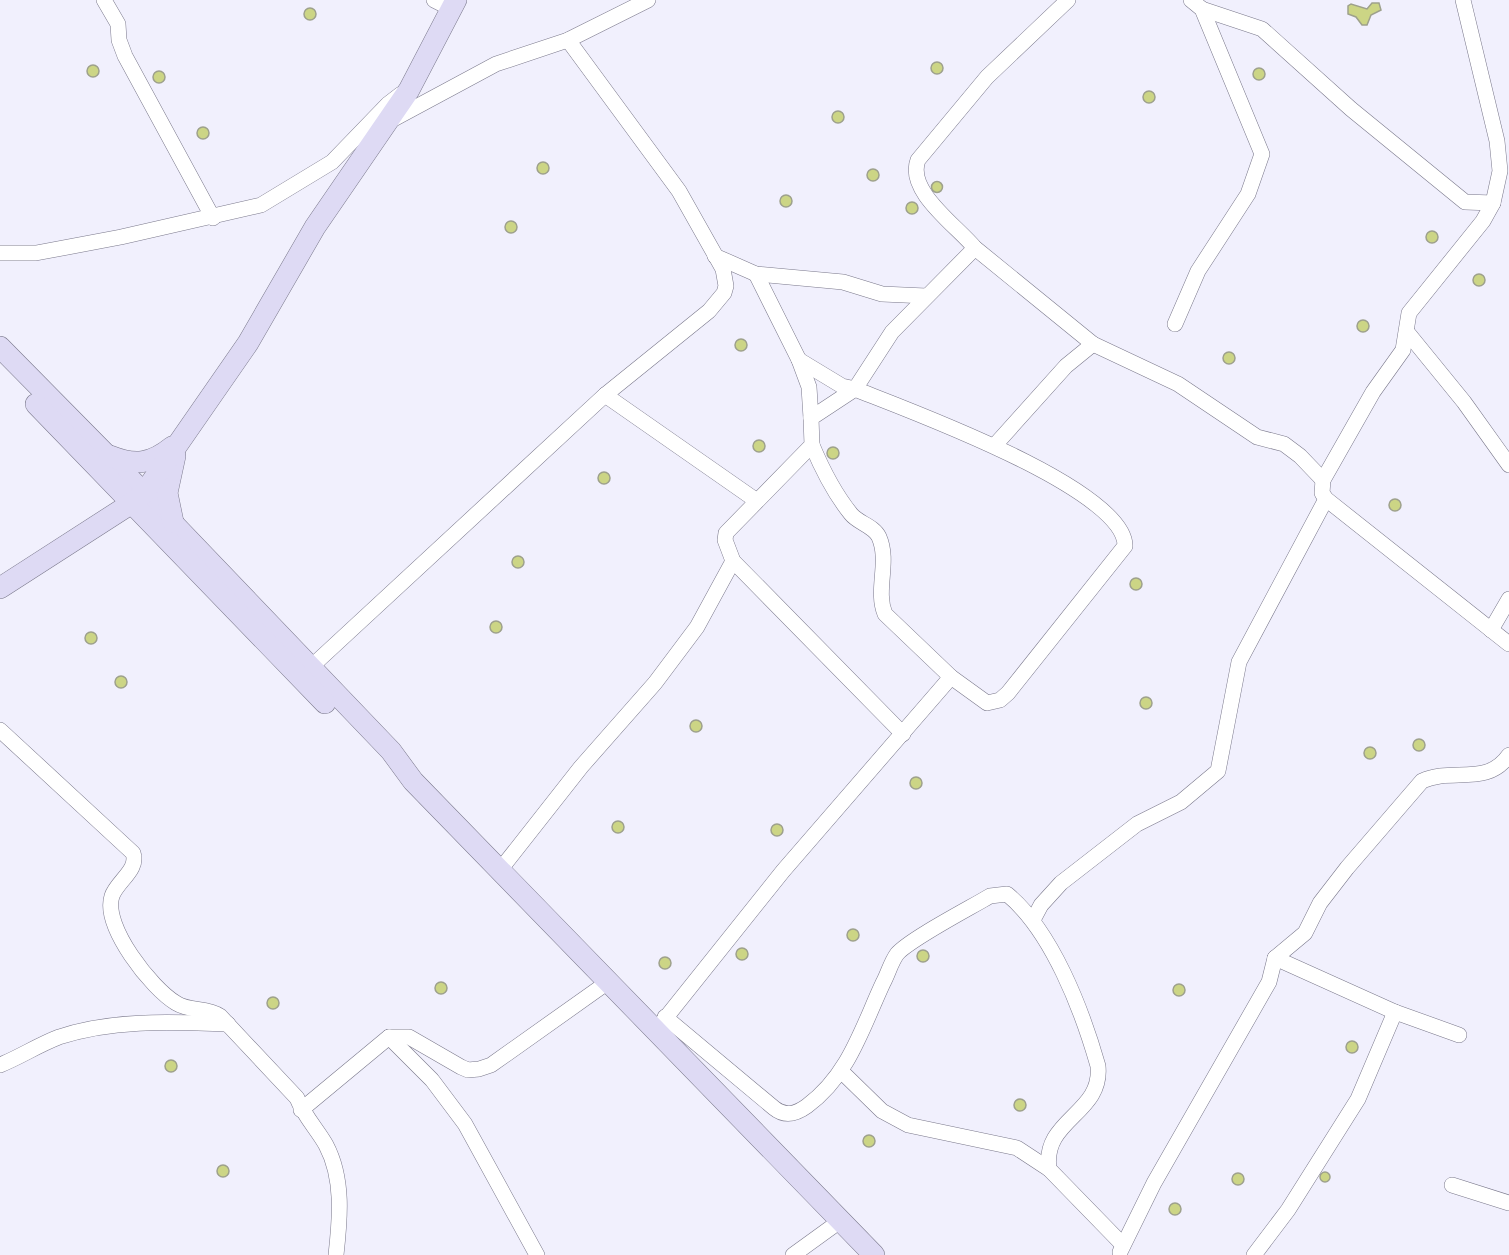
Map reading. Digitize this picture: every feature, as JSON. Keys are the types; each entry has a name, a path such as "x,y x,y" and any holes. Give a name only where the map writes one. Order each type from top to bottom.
{"street":[{"path":"104,0 117,20 122,51 213,218"},
{"path":"388,122 496,64 568,40 648,0"},
{"path":"1068,0 987,78 923,154 915,167 917,182 924,195 960,229 975,248 1093,344 1178,384 1257,437 1284,444 1300,456 1323,480"},
{"path":"1463,0 1497,141 1500,193 1483,221 1408,313 1403,350 1373,392 1323,480 1322,493 1326,499 1509,644"},
{"path":"0,588 138,498 248,343 315,227 409,90 447,3"},
{"path":"1196,5 1262,29 1351,109 1465,202 1500,193"},
{"path":"1175,324 1198,271 1248,194 1262,154 1196,5"},
{"path":"307,674 605,395 721,299 726,279 679,191 568,40"},
{"path":"0,253 36,253 213,218 261,205 332,162 387,104 409,90"},
{"path":"810,418 855,388 892,332 975,248"},
{"path":"715,256 756,274 843,282 882,294 926,296"},
{"path":"756,274 799,360 809,387 812,445 824,474 852,515 873,530 879,539 883,566 881,604 885,614 951,677 981,700 993,703 1000,700 1077,609 1125,546 1122,530 1107,511 1088,498 995,446 855,388 842,386 799,360"},
{"path":"1407,332 1464,402 1509,465"},
{"path":"995,446 1066,366 1093,344"},
{"path":"0,347 106,454 138,498 173,523 307,674"},
{"path":"0,366 138,498 307,674 391,751 413,781 608,982 780,1113 789,1114 803,1108 842,1071 855,1051 871,1008 900,951 990,896 1002,892 1013,899 1033,920 1072,990 1091,1041 1100,1078 1093,1096 1056,1133 1047,1154 1049,1169"},
{"path":"605,395 757,501"},
{"path":"106,454 140,464 161,456 179,441"},
{"path":"173,523 167,493 179,441"},
{"path":"812,445 726,533 725,540 733,561 903,734"},
{"path":"1033,920 1041,905 1061,883 1137,824 1181,802 1218,771 1239,662 1326,499"},
{"path":"500,870 581,767 636,706 691,636 733,561"},
{"path":"1491,630 1509,599"},
{"path":"661,1024 783,871 951,677"},
{"path":"0,730 133,853 135,859 133,867 117,886 110,904 123,942 135,963 178,1005 211,1011 228,1024 297,1098 301,1110 327,1146 340,1192 336,1255"},
{"path":"842,1071 882,1111 908,1125 1017,1148 1049,1169 1121,1250 1154,1183 1269,982 1275,958 1305,933 1320,903 1422,781 1432,776 1487,773 1498,768 1509,755"},
{"path":"1275,958 1395,1012 1459,1035"},
{"path":"301,1110 389,1037 409,1037 461,1067 479,1070 503,1057 608,982"},
{"path":"1254,1255 1288,1210 1358,1099 1395,1012"},
{"path":"0,1065 58,1038 92,1028 155,1022 228,1024"},
{"path":"661,1024 840,1221 874,1255"},
{"path":"389,1037 432,1080 465,1124 537,1255"},
{"path":"1452,1185 1509,1203"},
{"path":"793,1255 840,1221"}],"building":[{"path":"1372,3 1379,3 1381,10 1371,15 1367,25 1362,25 1356,17 1348,14 1348,6 1351,4 1367,9"},
{"path":"312,8 316,14 312,20 308,20 304,12"},
{"path":"939,62 943,68 939,74 935,74 931,66"},
{"path":"95,65 99,71 95,77 91,77 87,69"},
{"path":"1261,68 1265,74 1261,80 1257,80 1253,72"},
{"path":"161,71 165,77 161,83 157,83 153,75"},
{"path":"1151,91 1155,97 1151,103 1147,103 1143,95"},
{"path":"840,111 844,117 840,123 836,123 832,115"},
{"path":"205,127 209,133 205,139 201,139 197,131"},
{"path":"545,162 549,168 545,174 541,174 537,166"},
{"path":"875,169 879,175 875,181 871,181 867,173"},
{"path":"937,182 941,183 941,191 937,192 933,191 932,187 933,183"},
{"path":"788,195 792,201 788,207 784,207 780,199"},
{"path":"914,202 918,208 914,214 910,214 906,206"},
{"path":"513,221 517,227 513,233 509,233 505,225"},
{"path":"1434,231 1438,237 1434,243 1430,243 1426,235"},
{"path":"1481,274 1485,280 1481,286 1477,286 1473,278"},
{"path":"1365,320 1369,326 1365,332 1361,332 1357,324"},
{"path":"743,339 747,345 743,351 739,351 735,343"},
{"path":"1231,352 1235,358 1231,364 1227,364 1223,356"},
{"path":"761,440 765,446 761,452 757,452 753,444"},
{"path":"835,447 839,453 835,459 831,459 827,451"},
{"path":"606,472 610,478 606,484 602,484 598,476"},
{"path":"1397,499 1401,505 1397,511 1393,511 1389,503"},
{"path":"520,556 524,562 520,568 516,568 512,560"},
{"path":"1138,578 1142,584 1138,590 1134,590 1130,582"},
{"path":"498,621 502,627 498,633 494,633 490,625"},
{"path":"93,632 97,638 93,644 89,644 85,636"},
{"path":"123,676 127,682 123,688 119,688 115,680"},
{"path":"1148,697 1152,703 1148,709 1144,709 1140,701"},
{"path":"698,720 702,726 698,732 694,732 690,724"},
{"path":"1421,739 1425,745 1421,751 1417,751 1413,743"},
{"path":"1372,747 1376,753 1372,759 1368,759 1364,751"},
{"path":"918,777 922,783 918,789 914,789 910,781"},
{"path":"620,821 624,827 620,833 616,833 612,825"},
{"path":"779,824 783,830 779,836 775,836 771,828"},
{"path":"855,929 859,935 855,941 851,941 847,933"},
{"path":"744,948 748,954 744,960 740,960 736,952"},
{"path":"925,950 929,956 925,962 921,962 917,954"},
{"path":"667,957 671,963 667,969 663,969 659,961"},
{"path":"443,982 447,988 443,994 439,994 435,986"},
{"path":"1181,984 1185,990 1181,996 1177,996 1173,988"},
{"path":"275,997 279,1003 275,1009 271,1009 267,1001"},
{"path":"1354,1041 1358,1047 1354,1053 1350,1053 1346,1045"},
{"path":"173,1060 177,1066 173,1072 169,1072 165,1064"},
{"path":"1022,1099 1026,1105 1022,1111 1018,1111 1014,1103"},
{"path":"871,1135 875,1141 871,1147 867,1147 863,1139"},
{"path":"225,1165 229,1171 225,1177 221,1177 217,1169"},
{"path":"1325,1172 1329,1173 1329,1181 1325,1182 1321,1181 1320,1177 1321,1173"},
{"path":"1240,1173 1244,1179 1240,1185 1236,1185 1232,1177"},
{"path":"1177,1203 1181,1209 1177,1215 1173,1215 1169,1207"}]}
